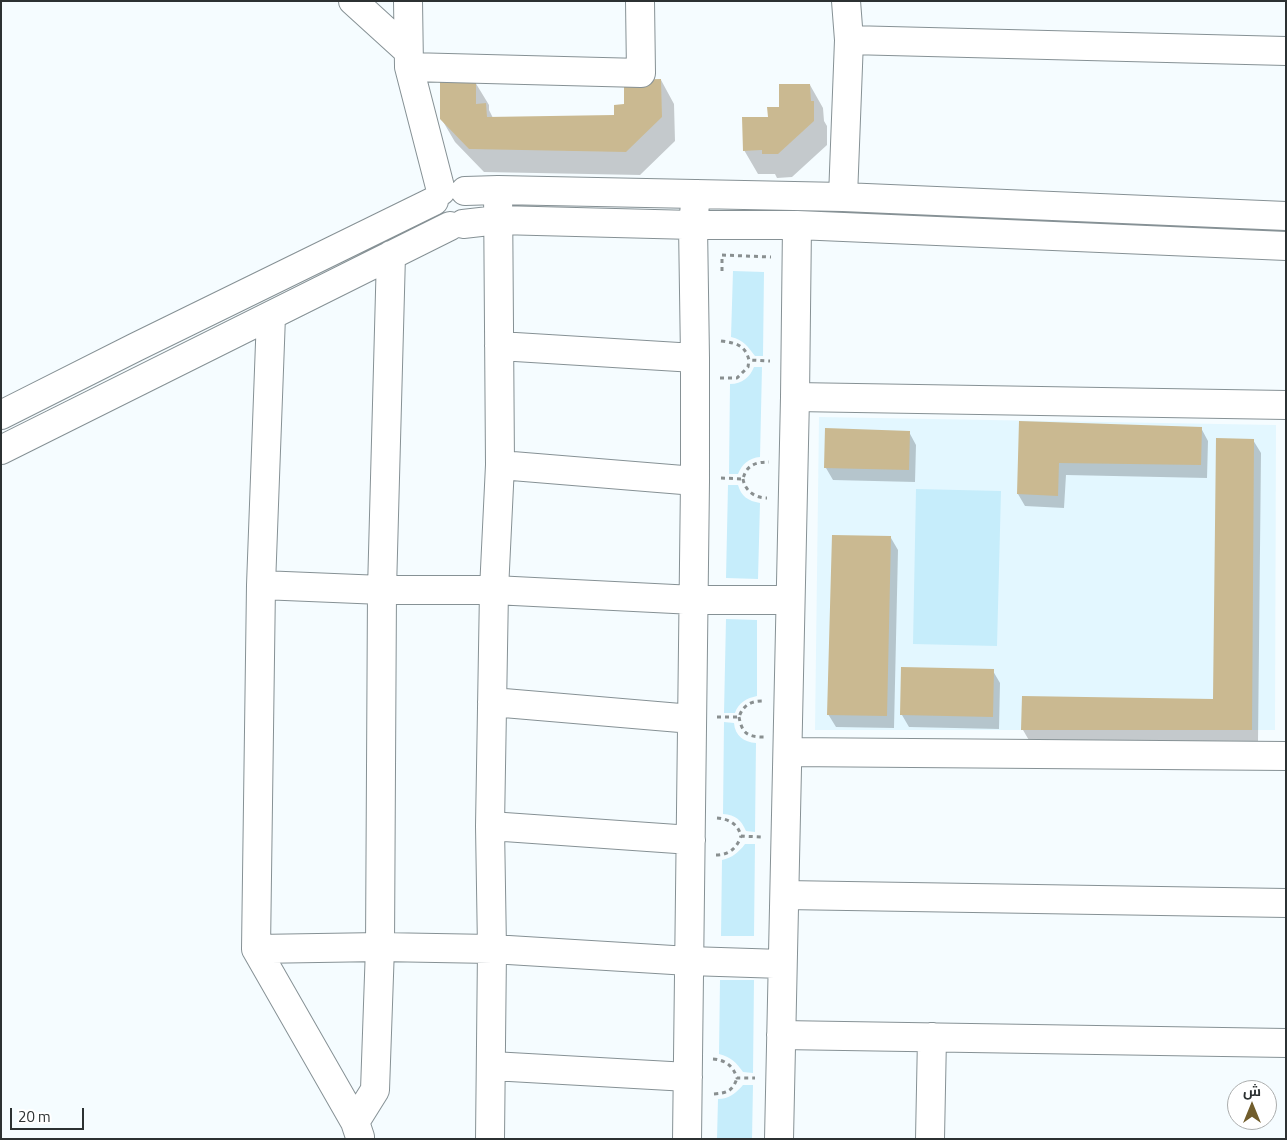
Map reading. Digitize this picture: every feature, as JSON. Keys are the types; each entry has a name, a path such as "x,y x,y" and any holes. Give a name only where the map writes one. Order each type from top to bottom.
{"street":[{"path":"353,1 409,59 641,73 640,1"},
{"path":"408,1 409,59 446,194"},
{"path":"843,197 849,40 846,1"},
{"path":"849,40 1286,51"},
{"path":"1,415 446,194 498,190 843,197 1286,216"},
{"path":"490,1139 492,950 490,826 494,590 500,466 498,190"},
{"path":"1,450 391,255 456,225 468,220 472,214 473,207 469,195 446,194 433,208 434,214 443,224 456,225 498,220 693,225 798,225 1286,246"},
{"path":"687,1139 698,1086 689,961 701,847 703,718 694,600 706,480 695,358 693,225 696,194"},
{"path":"779,1139 784,895 778,745 790,600 798,225"},
{"path":"358,1130 375,1090 380,947 382,590 391,255"},
{"path":"271,316 261,585 256,949 358,1130"},
{"path":"499,346 695,358"},
{"path":"795,398 1286,405"},
{"path":"500,466 706,480"},
{"path":"261,585 382,590 494,590 694,600 790,600"},
{"path":"492,702 703,718"},
{"path":"778,745 1286,756"},
{"path":"490,826 701,847"},
{"path":"784,895 1286,903"},
{"path":"256,949 380,947 492,950 782,964"},
{"path":"781,1035 1286,1044"},
{"path":"930,1139 932,1037"},
{"path":"492,1066 698,1086"}],"path":[{"path":"720,378 737,378 748,367 750,360 742,347 730,342 721,341"},
{"path":"750,360 773,361"},
{"path":"771,498 761,498 749,492 744,486 743,479 744,472 750,466 758,462 772,462"},
{"path":"706,480 743,479"},
{"path":"768,700 748,703 739,717 740,727 746,734 778,745"},
{"path":"703,718 739,717"},
{"path":"701,847 727,854 738,843 741,836 734,822 713,818"},
{"path":"741,836 766,838"},
{"path":"698,1086 720,1094 729,1091 735,1086 737,1078 735,1070 730,1064 709,1059"},
{"path":"737,1078 763,1078"}],"shaded area":[{"path":"733,271 764,272 763,356 755,356 742,342 731,337"},
{"path":"754,367 762,367 760,457 746,462 738,474 729,474 730,384 738,383 745,379"},
{"path":"819,417 1276,425 1275,730 815,730"},
{"path":"728,485 738,485 746,497 760,503 758,579 726,578"},
{"path":"916,489 1001,491 997,646 913,644"},
{"path":"726,619 757,620 757,696 743,701 735,713 724,713"},
{"path":"724,722 734,723 736,731 741,738 756,743 755,832 746,831 737,819 723,814"},
{"path":"745,844 755,844 754,936 721,936 722,860 735,854"},
{"path":"720,980 754,980 753,1073 743,1072 733,1060 719,1054"},
{"path":"743,1085 753,1085 752,1139 717,1139 718,1099 732,1095"}],"building":[{"path":"661,79 662,117 626,152 469,149 440,119 440,81 476,80 476,104 486,103 487,117 614,115 614,105 624,104 624,80"},
{"path":"779,84 810,84 811,101 814,101 814,121 778,154 762,154 762,150 743,151 742,117 768,117 767,107 779,107"},
{"path":"1019,421 1202,427 1201,465 1059,463 1058,496 1017,494"},
{"path":"825,428 910,431 909,470 824,468"},
{"path":"1216,438 1254,439 1252,730 1021,730 1022,696 1213,699"},
{"path":"832,535 891,536 887,716 827,715"},
{"path":"901,667 994,669 993,717 900,715"}]}
